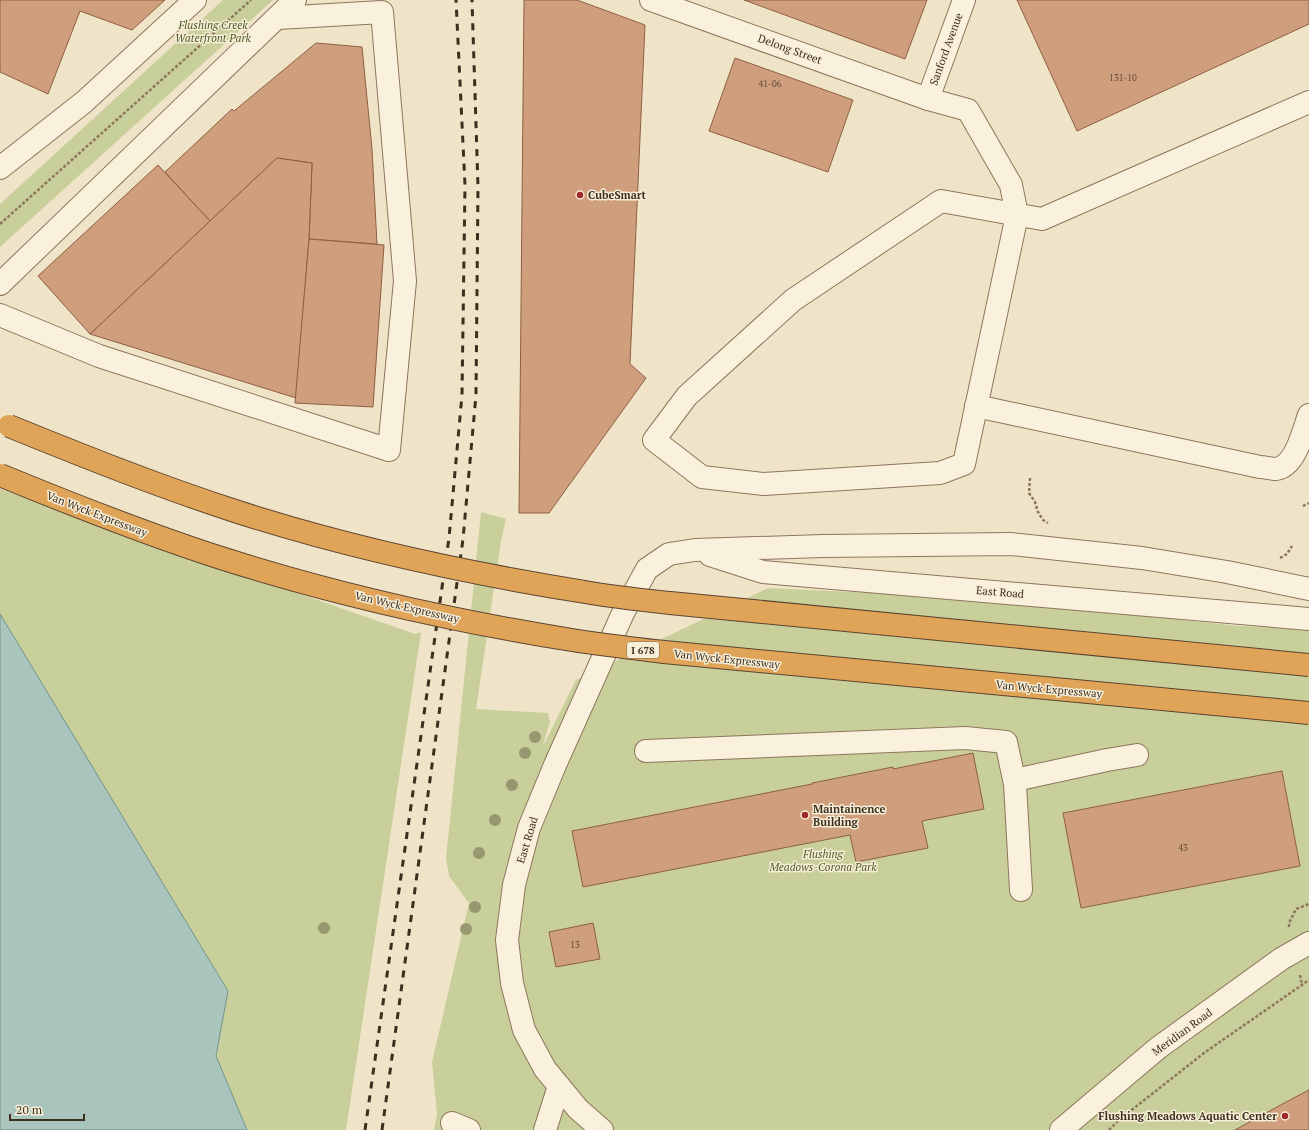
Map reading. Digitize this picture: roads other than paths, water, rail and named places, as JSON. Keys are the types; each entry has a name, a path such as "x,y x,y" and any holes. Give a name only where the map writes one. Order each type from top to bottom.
{"highway":[{"path":"9,426 137,476 236,511 313,534 482,574 586,593 670,604 1309,665"},
{"name":"Van Wyck Expressway","path":"0,475 142,531 220,558 372,600 474,623 578,641 664,652 1309,713"}],"street":[{"path":"0,168 84,102 196,0"},
{"path":"0,284 295,0"},
{"name":"Delong Street","path":"651,0 928,99 968,110 1011,186 1017,215"},
{"name":"Sanford Avenue","path":"928,99 964,0"},
{"path":"0,316 100,356 388,450 405,280 382,12 278,18"},
{"path":"1017,215 964,464 940,473 764,484 702,477 654,440 687,396 793,300 941,201 1042,219 1309,102"},
{"path":"976,406 1260,467 1276,469 1287,464 1297,450 1309,415"},
{"path":"694,550 823,546 1011,544 1142,558 1227,572 1309,589"},
{"name":"East Road","path":"602,1130 578,1109 545,1069 524,1030 512,983 507,940 514,886 528,828 623,613 647,569 669,554 694,550 763,572 1309,619"},
{"path":"646,751 965,738 1006,742 1015,780 1021,890"},
{"path":"1015,780 1107,760 1138,755"},
{"name":"Meridian Road","path":"1061,1130 1158,1048 1281,959 1309,943"},
{"path":"545,1130 559,1086"}],"water":[{"path":"0,614 228,991 216,1056 247,1130 0,1130"}],"railway":[{"path":"365,1130 449,538 462,395 465,185 456,0"},
{"path":"382,1130 463,539 476,395 478,187 472,0"}],"place":[{"name":"CubeSmart","path":"580,195"},
{"name":"Maintainence Building","path":"805,815"},
{"name":"Flushing Meadows Aquatic Center","path":"1285,1116"}],"park label":[{"name":"Flushing Creek Waterfront Park","path":"213,31"},
{"name":"Flushing Meadows-Corona Park","path":"823,860"}]}
